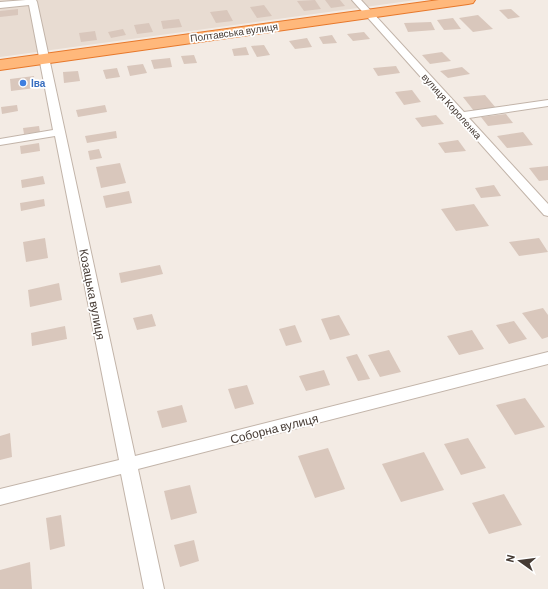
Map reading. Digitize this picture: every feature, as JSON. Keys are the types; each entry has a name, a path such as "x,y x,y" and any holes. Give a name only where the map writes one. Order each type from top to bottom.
{"highway":[{"name":"Полтавська вулиця","path":"0,65 468,0"}],"street":[{"name":"вулиця Короленка","path":"356,0 548,212"},
{"path":"0,5 32,1"},
{"name":"Козацька вулиця","path":"32,1 46,59 154,589"},
{"path":"461,116 548,103"},
{"path":"0,142 61,132"},
{"name":"Соборна вулиця","path":"0,497 548,358"}],"shaded area":[{"path":"0,0 416,0 0,57"}],"building":[{"path":"315,0 321,9 304,11 297,1"},
{"path":"325,0 340,0 345,6 331,8"},
{"path":"264,5 272,16 257,18 250,7"},
{"path":"18,9 18,15 0,17 0,11"},
{"path":"511,9 520,17 508,19 499,10"},
{"path":"227,10 233,21 216,23 210,12"},
{"path":"478,15 493,29 473,32 459,18"},
{"path":"453,18 461,29 444,30 437,20"},
{"path":"179,19 182,27 163,29 161,21"},
{"path":"431,22 435,30 408,32 404,23"},
{"path":"149,23 153,32 137,34 134,25"},
{"path":"123,29 126,35 111,38 108,32"},
{"path":"95,31 97,40 81,42 79,33"},
{"path":"364,32 370,39 353,41 347,34"},
{"path":"332,35 337,43 323,44 319,37"},
{"path":"307,38 312,47 295,49 289,41"},
{"path":"264,45 270,55 257,57 251,46"},
{"path":"246,47 249,55 234,56 232,49"},
{"path":"442,52 451,61 430,64 422,55"},
{"path":"194,55 197,63 184,64 181,56"},
{"path":"170,58 172,67 154,69 151,60"},
{"path":"143,64 147,73 130,76 127,66"},
{"path":"396,66 400,73 378,76 373,68"},
{"path":"462,67 470,74 448,78 440,71"},
{"path":"117,68 120,77 106,79 103,70"},
{"path":"78,71 80,81 64,83 63,72"},
{"name":"Іва","path":"34,76 35,88 11,91 10,79"},
{"path":"412,90 421,102 404,105 395,92"},
{"path":"485,95 496,108 474,111 463,97"},
{"path":"17,105 18,111 2,114 1,107"},
{"path":"105,105 107,112 78,117 76,110"},
{"path":"506,114 513,123 488,126 481,117"},
{"path":"436,115 444,124 422,127 415,118"},
{"path":"39,126 40,132 24,134 23,128"},
{"path":"116,131 117,138 87,143 85,136"},
{"path":"523,132 533,145 507,148 497,136"},
{"path":"458,140 466,151 445,153 438,143"},
{"path":"39,143 40,151 21,154 20,146"},
{"path":"99,149 102,158 90,160 88,151"},
{"path":"120,163 126,183 101,188 96,167"},
{"path":"548,166 548,180 539,181 529,168"},
{"path":"43,176 45,184 22,188 21,180"},
{"path":"494,185 501,196 481,198 475,188"},
{"path":"129,191 132,203 106,208 103,196"},
{"path":"44,199 45,206 21,211 20,203"},
{"path":"474,204 489,226 456,231 441,209"},
{"path":"45,238 48,258 26,262 23,242"},
{"path":"539,238 548,252 519,256 509,242"},
{"path":"160,265 163,274 121,283 119,273"},
{"path":"59,283 62,300 30,307 28,290"},
{"path":"543,308 548,315 548,337 542,339 522,313"},
{"path":"152,314 156,326 137,330 133,318"},
{"path":"339,315 350,335 330,340 321,319"},
{"path":"514,321 527,339 509,344 496,325"},
{"path":"295,325 302,342 286,346 279,329"},
{"path":"65,326 67,339 32,346 31,333"},
{"path":"472,330 484,349 459,355 447,336"},
{"path":"389,350 401,372 380,377 368,355"},
{"path":"357,354 370,379 358,381 346,357"},
{"path":"324,370 330,385 306,391 299,376"},
{"path":"247,385 254,404 235,409 228,389"},
{"path":"525,398 545,427 515,435 496,405"},
{"path":"182,405 187,422 162,428 157,411"},
{"path":"10,433 12,457 0,460 0,436"},
{"path":"468,438 486,468 461,475 444,444"},
{"path":"328,448 345,489 315,498 298,456"},
{"path":"424,452 444,490 401,502 382,464"},
{"path":"190,485 197,513 171,520 164,491"},
{"path":"504,494 522,525 489,534 472,503"},
{"path":"61,515 65,546 50,550 46,518"},
{"path":"194,540 199,561 180,567 174,545"},
{"path":"30,562 32,589 0,589 0,570"}],"place":[{"name":"Іва","path":"23,83"}]}
